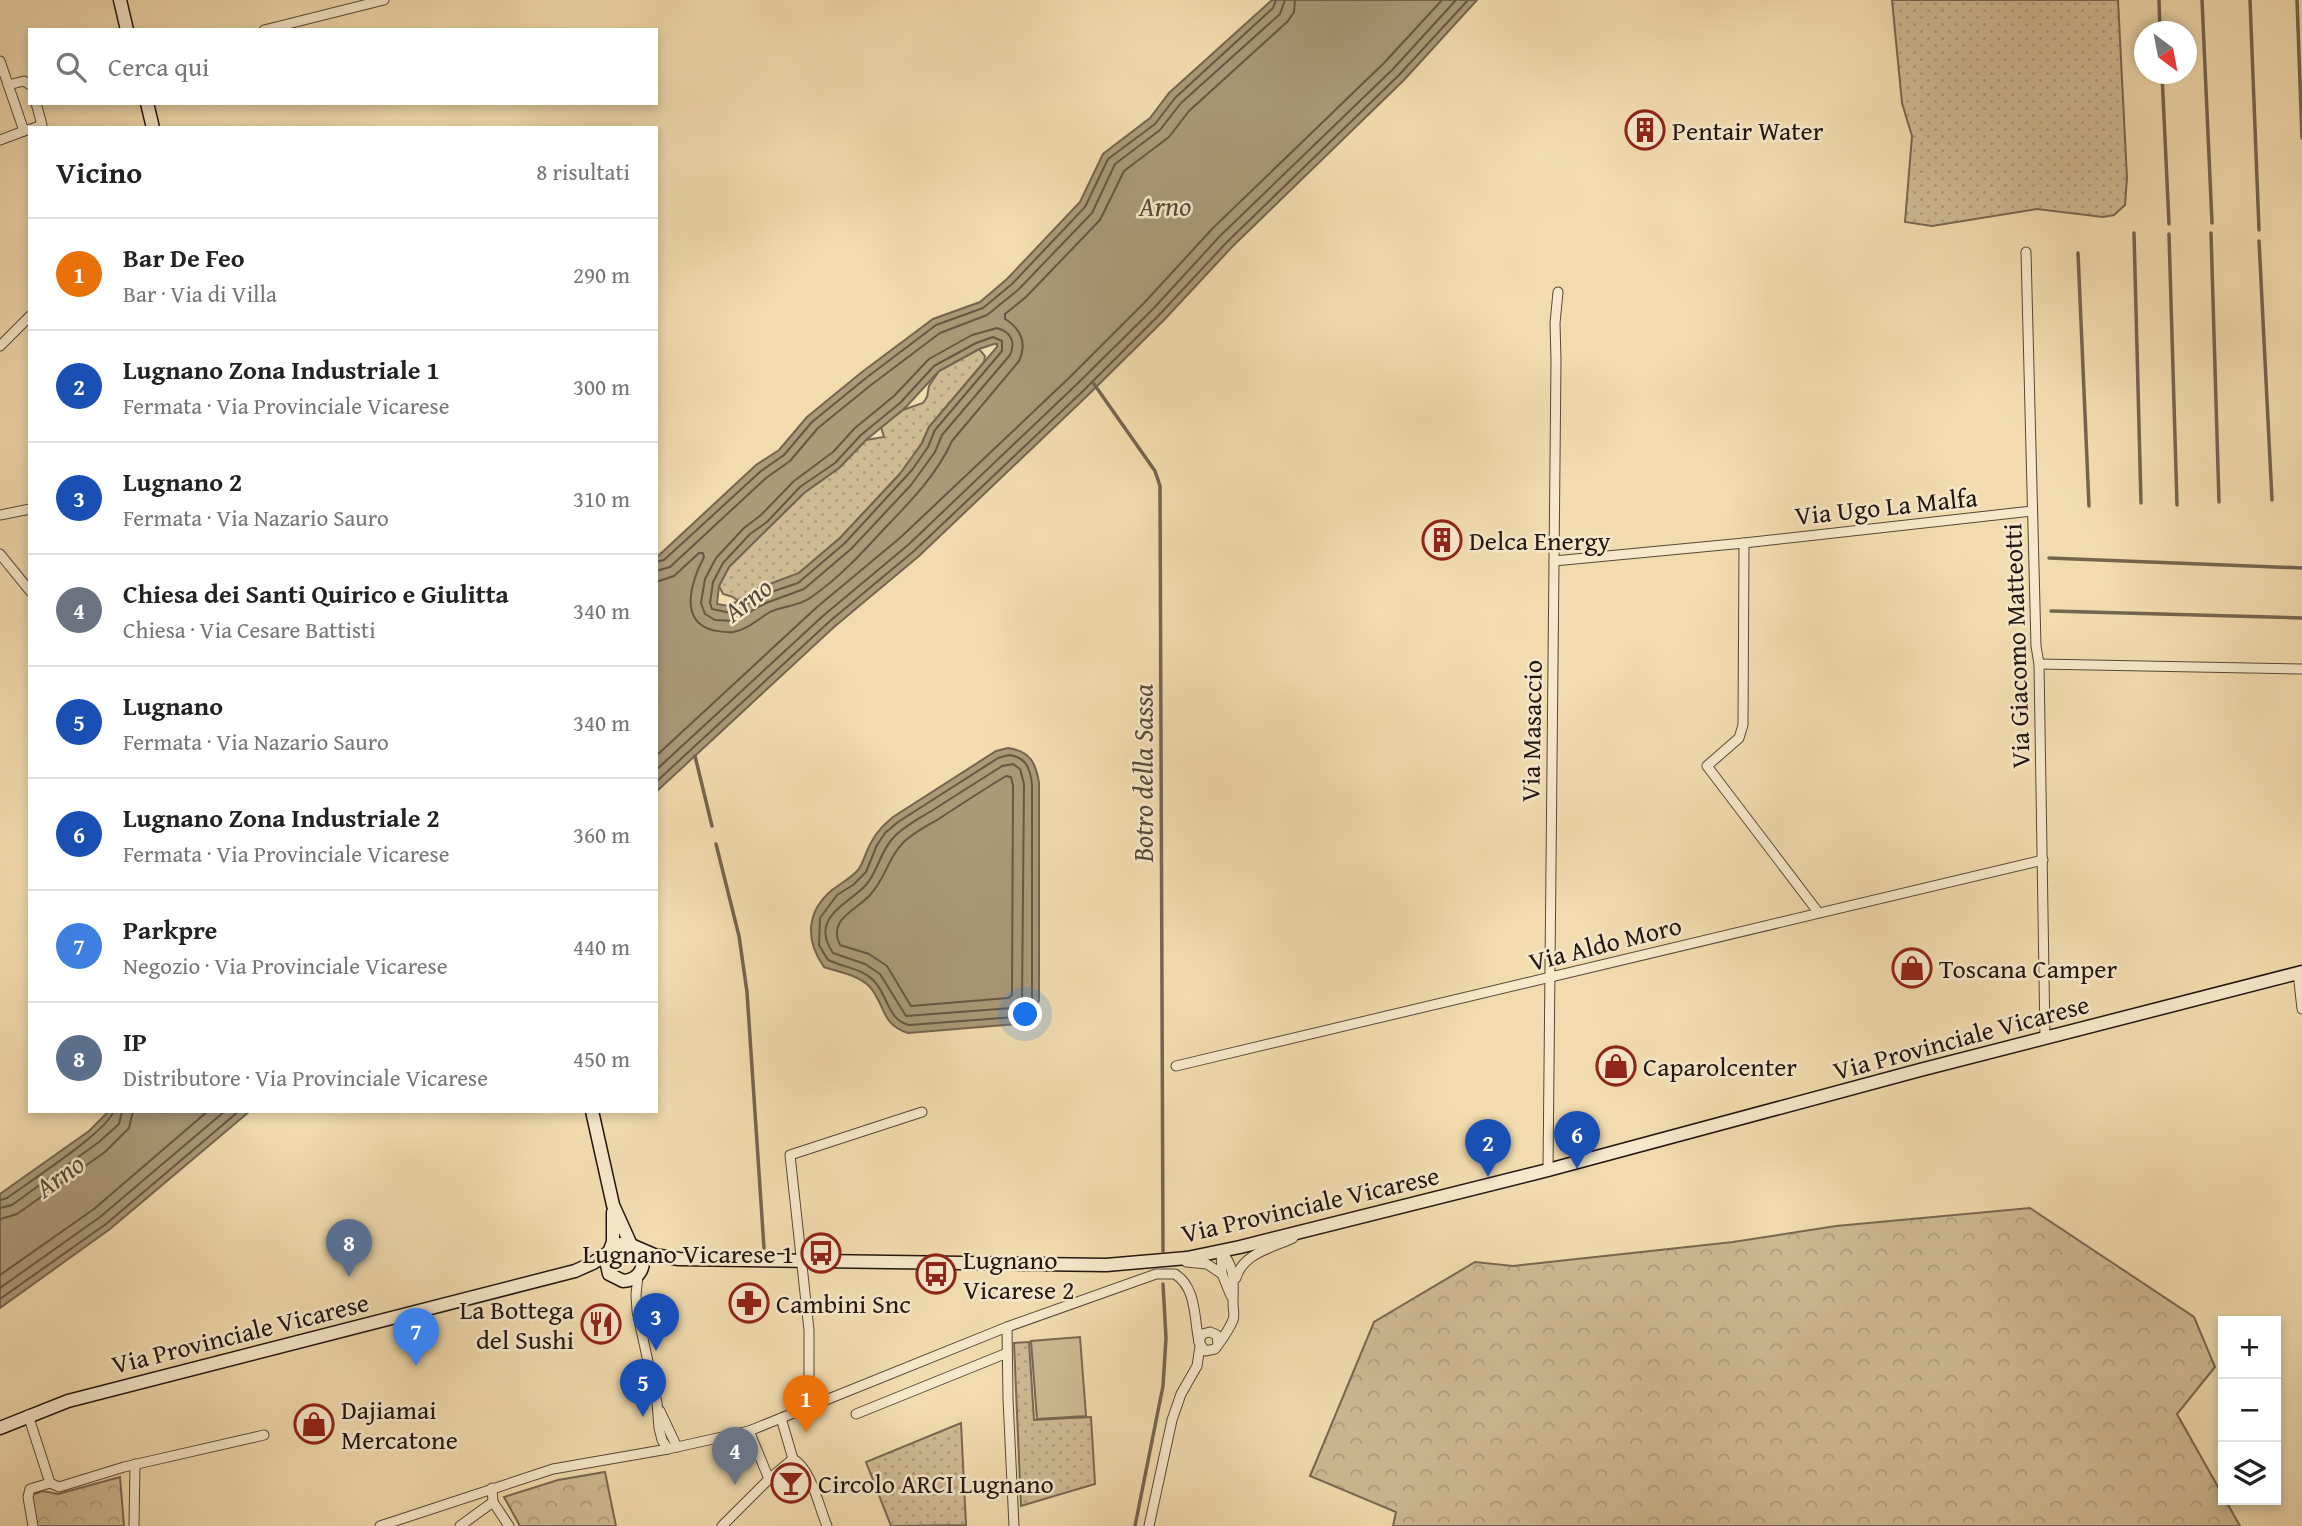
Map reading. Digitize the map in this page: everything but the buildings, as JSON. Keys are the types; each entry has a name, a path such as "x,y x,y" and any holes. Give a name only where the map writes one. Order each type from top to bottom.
{"main road":[{"path":"120,0 127,28"},
{"path":"147,105 153,126"},
{"name":"Via Provinciale Vicarese","path":"635,1247 679,1259 1106,1265 1149,1262 1222,1251 1548,1170 2300,973"},
{"path":"592,1113 613,1205 613,1237 606,1260 613,1277 629,1281 639,1274 643,1262 613,1205"},
{"path":"610,1251 621,1244 635,1247"},
{"name":"Via Provinciale Vicarese","path":"0,1428 28,1415 81,1397 576,1271 610,1251"},
{"name":"Via Provinciale Vicarese","path":"639,1274 679,1259"},
{"name":"Via Provinciale Vicarese","path":"576,1271 613,1277"}],"street":[{"path":"271,28 356,4 384,0"},
{"path":"0,61 8,85 34,126"},
{"path":"8,85 28,82"},
{"path":"35,126 36,105"},
{"path":"0,140 28,130"},
{"name":"Via Giacomo Matteotti","path":"2026,252 2032,511 2039,664 2045,1038"},
{"name":"Via Masaccio","path":"1548,1170 1555,323 1558,292"},
{"path":"0,346 28,318"},
{"path":"0,514 28,509"},
{"name":"Via Ugo La Malfa","path":"1553,561 2032,511"},
{"path":"1744,543 1743,725 1739,738 1707,766 1818,912"},
{"path":"0,554 28,589"},
{"path":"2039,664 2302,669"},
{"name":"Via Aldo Moro","path":"1176,1066 2043,860"},
{"path":"2300,973 2302,1009"},
{"path":"809,1407 809,1330 790,1155 922,1112"},
{"path":"1149,1526 1172,1420 1181,1394 1196,1366 1214,1348 1233,1320 1238,1271 1250,1257 1309,1230"},
{"path":"1222,1251 1231,1265 1235,1283"},
{"path":"1222,1251 1222,1274 1233,1304"},
{"path":"1149,1262 1201,1262 1222,1274"},
{"path":"380,1526 553,1469 749,1432 1007,1327 1145,1277 1170,1273 1179,1275 1189,1287 1199,1344 1205,1351 1214,1348 1218,1339 1197,1322"},
{"path":"639,1274 637,1311 657,1403 672,1448"},
{"path":"613,1277 629,1293 637,1311"},
{"path":"1007,1327 1014,1526"},
{"path":"1196,1366 1202,1334 1223,1331 1229,1327"},
{"path":"856,1414 1007,1353"},
{"path":"657,1403 662,1440 672,1448"},
{"path":"28,1415 50,1483"},
{"path":"781,1418 793,1459 801,1464 807,1475 827,1526"},
{"path":"646,1453 655,1443 659,1428"},
{"path":"749,1432 769,1479"},
{"path":"33,1526 28,1497 30,1489 50,1483 65,1487 135,1464 264,1435"},
{"path":"722,1526 793,1459"},
{"path":"134,1526 135,1464"},
{"path":"492,1488 494,1502 509,1526"},
{"path":"460,1526 494,1502"}],"green space":[{"path":"1892,0 2118,0 2127,178 2125,205 2114,215 2103,217 2037,209 1932,226 1905,222 1912,136 1902,103"},
{"path":"979,349 985,356 984,362 929,427 907,466 840,538 794,577 759,588 738,601 723,594 719,586 729,567 804,493 839,468 866,440 884,437 881,427 903,410 923,403 929,386 939,371"},
{"path":"2030,1208 2194,1317 2215,1367 2177,1414 2218,1487 2218,1505 2228,1505 2240,1526 1393,1526 1396,1512 1310,1476 1374,1322 1475,1262 1513,1266 1733,1242 1836,1226"},
{"path":"1080,1337 1086,1416 1037,1419 1031,1341"},
{"path":"1029,1342 1034,1420 1091,1417 1095,1484 1021,1506 1014,1343"},
{"path":"961,1423 966,1525 891,1526 866,1462"},
{"path":"605,1472 616,1526 520,1526 504,1497 558,1480"},
{"path":"120,1477 124,1526 36,1526 32,1495 42,1491 58,1494"}],"water":[{"name":"Arno","path":"1272,0 1477,0 1404,80 1232,247 1164,320 1087,396 919,556 834,627 658,790 658,556 756,465 779,450 807,417 862,372 933,319 980,302 1007,279 1080,202 1103,154 1150,118 1169,93","holes":["994,344 997,344 929,427 922,443 899,475 840,538 799,573 759,588 729,606 717,604 719,586 729,567 804,493 839,468 866,440 905,408 939,371 979,349"]},
{"path":"1008,748 1022,752 1031,759 1039,783 1039,1000 1035,1009 1017,1024 908,1033 893,1025 875,994 865,983 824,967 811,937 813,917 823,899 858,870 874,837 893,817 996,751"},
{"name":"Arno","path":"107,1113 248,1113 110,1229 0,1308 0,1194 89,1131"}],"waterway":[{"path":"2159,0 2160,21"},
{"path":"2202,0 2212,223"},
{"path":"2250,0 2259,230"},
{"path":"2297,0 2302,138"},
{"path":"2162,84 2169,224"},
{"path":"2134,233 2141,503"},
{"path":"2211,233 2219,502"},
{"path":"2169,234 2177,505"},
{"path":"2259,241 2272,500"},
{"path":"2078,253 2089,506"},
{"name":"Botro della Sassa","path":"1094,384 1155,471 1160,486 1163,1251"},
{"path":"2049,558 2302,568"},
{"path":"2051,611 2302,618"},
{"path":"695,756 712,826"},
{"path":"716,844 739,936 747,992 764,1248"},
{"name":"Botro della Sassa","path":"1135,1526 1163,1386 1166,1338 1163,1284"}],"place":[{"name":"Pentair Water","path":"1645,130"},
{"name":"Delca Energy","path":"1442,540"},
{"name":"Toscana Camper","path":"1912,968"},
{"name":"Caparolcenter","path":"1616,1066"},
{"name":"Lugnano Zona Industriale 2","path":"1577,1169"},
{"name":"Lugnano Zona Industriale 1","path":"1488,1177"},
{"name":"Lugnano Vicarese 1","path":"821,1253"},
{"name":"Lugnano Vicarese 2","path":"936,1274"},
{"name":"IP","path":"349,1277"},
{"name":"Cambini Snc","path":"749,1303"},
{"name":"La Bottega del Sushi","path":"601,1324"},
{"name":"Lugnano 2","path":"656,1351"},
{"name":"Parkpre","path":"416,1366"},
{"name":"Lugnano","path":"643,1417"},
{"name":"Dajiamai Mercatone","path":"314,1424"},
{"name":"Bar De Feo","path":"806,1433"},
{"name":"Circolo ARCI Lugnano","path":"791,1483"},
{"name":"Chiesa dei Santi Quirico e Giulitta","path":"735,1485"}]}
